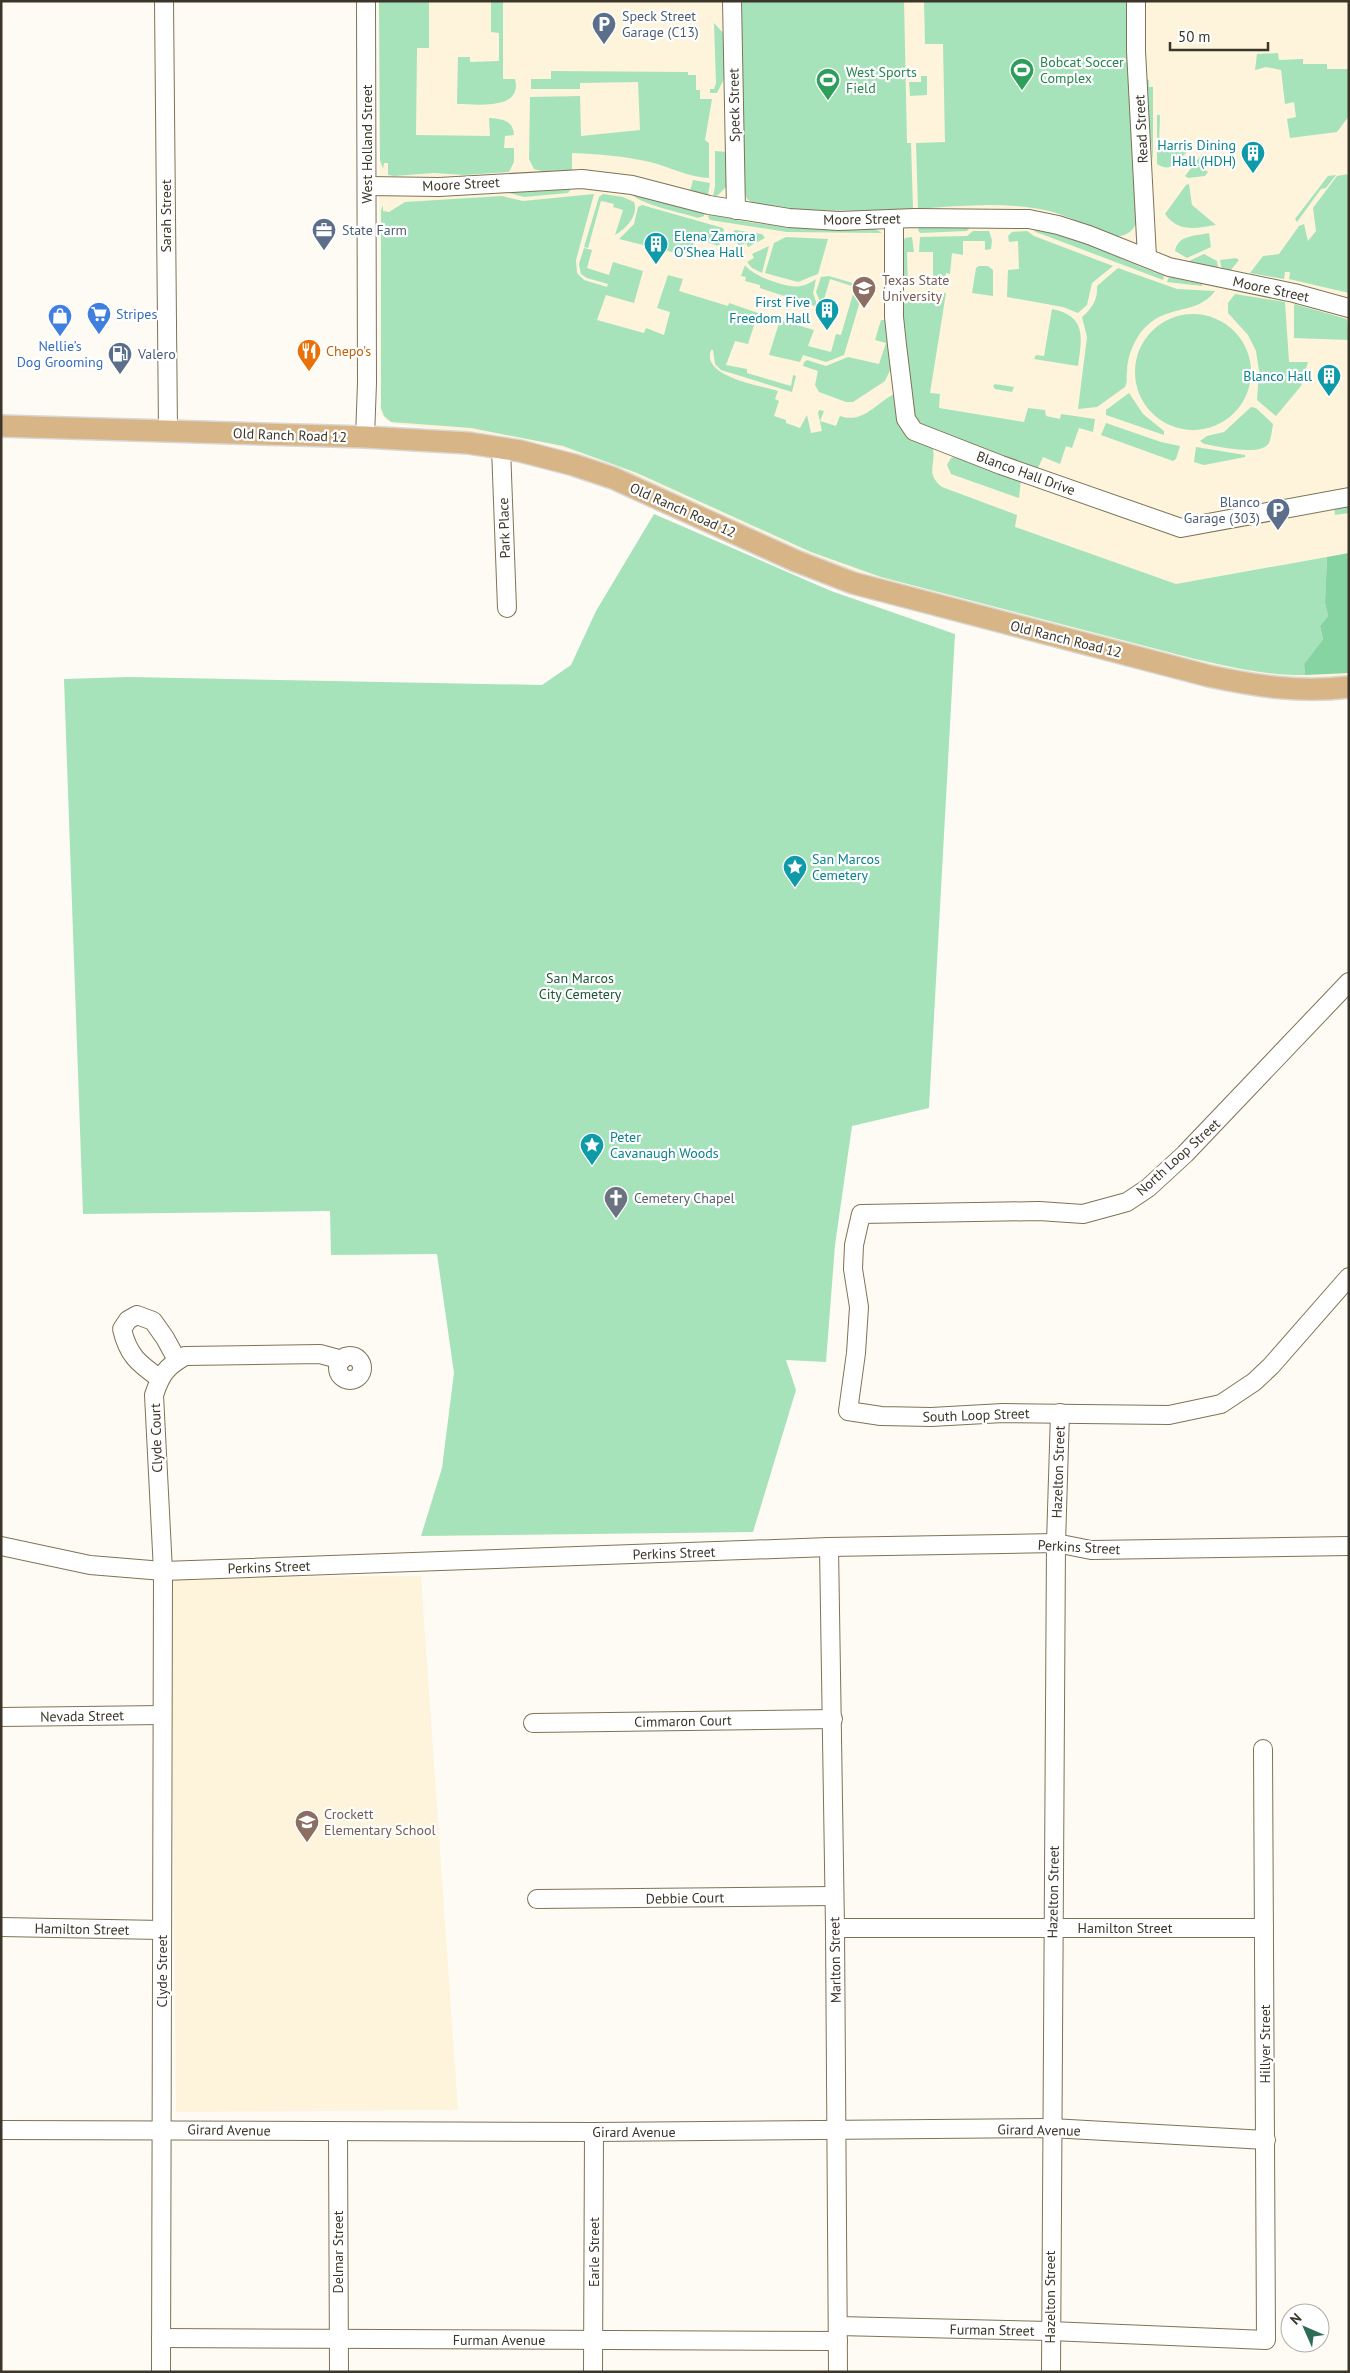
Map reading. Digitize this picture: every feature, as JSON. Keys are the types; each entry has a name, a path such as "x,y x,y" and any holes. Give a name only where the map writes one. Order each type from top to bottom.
{"main road":[{"name":"Old Ranch Road 12","path":"1,426 446,441 540,455 613,478 805,565 877,591 1208,676 1257,686 1298,690 1349,687"}],"street":[{"name":"Sarah Street","path":"164,1 168,431"},
{"name":"West Holland Street","path":"365,437 367,383 366,1"},
{"name":"Speck Street","path":"732,1 736,210"},
{"name":"Read Street","path":"1136,1 1136,51 1147,257"},
{"name":"Moore Street","path":"367,186 439,187 582,179 632,184 709,205 789,218 822,220 1029,219 1058,225 1147,257 1169,267 1294,292 1349,308"},
{"name":"Blanco Hall Drive","path":"894,219 894,317 906,419 914,431 1001,465 1181,528 1349,497"},
{"name":"Park Place","path":"501,448 507,608"},
{"name":"North Loop Street","path":"848,1411 856,1353 859,1307 853,1269 854,1245 861,1214 1039,1210 1083,1214 1127,1202 1148,1188 1185,1154 1349,982"},
{"name":"South Loop Street","path":"848,1411 881,1416 931,1417 1003,1413 1169,1415 1221,1404 1254,1382 1271,1366 1349,1277"},
{"path":"177,1360 153,1321 137,1314 128,1320 122,1329 126,1345 137,1362 159,1378 170,1365 185,1356 320,1354 342,1360"},
{"name":"Clyde Court","path":"159,1378 154,1395 163,1571"},
{"name":"Hazelton Street","path":"1051,2372 1052,1928 1056,1543 1060,1413"},
{"name":"Perkins Street","path":"1,1546 90,1565 163,1571 829,1547 1056,1543 1091,1550 1349,1546"},
{"name":"Marlton Street","path":"829,1547 833,1719 838,2372"},
{"name":"Clyde Street","path":"161,2372 163,1571"},
{"name":"Nevada Street","path":"1,1717 162,1715"},
{"name":"Cimmaron Court","path":"533,1723 833,1719"},
{"name":"Hillyer Street","path":"1263,1749 1266,2340"},
{"name":"Debbie Court","path":"537,1899 834,1896"},
{"name":"Hamilton Street","path":"1,1927 162,1930"},
{"name":"Hamilton Street","path":"835,1928 1264,1928"},
{"name":"Girard Avenue","path":"1,2130 161,2129 338,2132 594,2132 1051,2128 1266,2140"},
{"name":"Delmar Street","path":"338,2132 339,2372"},
{"name":"Earle Street","path":"593,2372 594,2132"},
{"name":"Furman Street","path":"838,2334 1050,2331 1266,2340"},
{"name":"Furman Avenue","path":"160,2338 593,2340 838,2334"}],"shaded area":[{"name":"Texas State University","path":"378,1 1349,1 1349,676 1299,678 1236,671 881,580 819,558 667,489 577,453 546,444 500,435 395,424 387,421 381,414 380,407"},
{"name":"Crockett Elementary School","path":"421,1576 458,2110 176,2112 171,1577"}],"green space":[{"path":"379,1 429,1 429,48 417,48 416,135 490,136 489,118 506,121 512,126 514,135 505,136 504,148 514,148 514,162 509,172 465,175 434,173 394,176 388,175 388,163 384,163 383,169 380,160"},
{"path":"491,1 503,1 503,79 515,79 516,89 512,96 496,104 457,104 458,57 470,57 470,62 499,61 499,33 491,32"},
{"name":"West Sports Field","path":"739,1 904,1 907,143 911,143 913,209 800,209 758,204 747,199 743,188"},
{"path":"924,1 1128,1 1128,69 1137,220 1135,226 1130,231 1122,236 1112,235 1057,213 1017,206 984,205 918,209 916,143 945,142 943,44 925,44"},
{"path":"1144,1 1146,1 1146,79 1149,80 1149,87 1153,87 1153,163 1145,75"},
{"path":"714,23 725,35 729,69 717,93 710,93 710,89 714,89 716,83"},
{"path":"1278,53 1279,60 1303,59 1303,64 1327,64 1327,69 1349,69 1349,116 1337,132 1290,138 1287,119 1296,117 1294,102 1285,104 1281,70 1266,67 1255,70 1257,54"},
{"path":"551,71 688,72 688,75 696,75 696,90 700,90 700,99 712,99 705,140 709,143 709,178 693,176 640,160 582,153 572,153 572,170 542,171 534,169 529,159 530,97 580,96 581,136 640,130 638,82 580,83 580,89 531,89 531,79 551,79"},
{"path":"921,76 927,76 927,95 910,96 909,82 921,82"},
{"path":"1157,115 1160,115 1159,147 1191,146 1181,159 1172,166 1163,167 1157,164"},
{"path":"715,151 727,152 727,186 718,195 713,197 715,186"},
{"path":"1202,154 1207,158 1201,166 1208,172 1205,176 1188,178 1185,176"},
{"path":"1349,174 1349,293 1289,279 1290,272 1285,272 1284,279 1250,273 1263,256 1279,254 1299,226 1304,224 1308,241 1316,231 1313,208 1337,176"},
{"path":"1336,175 1326,188 1321,189 1297,222 1295,219 1328,176"},
{"path":"693,180 710,183 708,195 690,191"},
{"path":"1189,184 1192,205 1216,225 1194,228 1182,227 1170,220 1165,214 1186,185"},
{"path":"571,189 568,193 524,197 505,192"},
{"path":"630,192 704,213 704,216 698,218 661,208 641,200"},
{"path":"594,194 576,260 577,273 584,280 607,287 608,284 587,278 581,274 579,264 584,248 592,250 587,268 609,275 613,262 643,271 634,303 606,295 597,320 644,333 646,328 664,335 670,312 657,308 668,275 683,279 679,291 728,306 729,303 758,313 748,344 735,341 726,365 747,369 747,373 791,386 793,375 796,376 792,392 721,370 715,364 713,350 711,350 710,359 715,367 723,373 746,383 778,391 775,399 779,401 774,416 786,420 786,423 800,428 807,415 811,433 822,431 818,413 819,410 824,411 820,421 836,426 840,416 848,418 862,415 894,394 933,449 932,473 942,487 1017,515 1015,527 1176,584 1327,557 1325,603 1328,616 1320,626 1323,639 1304,664 1305,675 1263,672 1195,659 881,577 811,552 637,473 563,446 471,428 391,422 384,416 381,408 381,210 383,205 383,211 389,212 405,202 502,196 523,201"},
{"path":"603,194 623,197 634,202 635,212 627,225 615,235 623,210 613,207 614,204 601,201 588,248 584,247 599,197"},
{"path":"642,205 723,228 719,246 695,239 690,254 681,252 680,254 619,239 634,224 638,207"},
{"path":"709,214 773,225 837,230 867,228 882,233 787,232 710,220"},
{"path":"971,226 967,231 920,233 918,230 919,227"},
{"path":"1031,228 1065,237 1098,249 1164,276 1163,280 1036,232"},
{"path":"735,230 762,234 765,238 748,247 746,243 739,246 732,233"},
{"path":"973,231 989,231 992,240 991,249 985,250 985,241 963,241 963,255 952,253 950,274 946,273 944,286 933,286 933,252 919,252 920,237 967,236"},
{"path":"1027,231 1034,236 1113,266 1092,283 1087,305 1078,313 1063,307 1007,297 1008,270 1019,269 1018,241 1009,242 1008,236 1012,232"},
{"path":"1209,233 1211,247 1187,258 1175,251 1183,239"},
{"path":"786,237 828,239 818,274 798,282 765,273 774,243"},
{"path":"912,237 914,252 907,252 908,287 901,287 904,240 905,238"},
{"path":"769,246 762,273 752,268 747,262 754,258 752,254"},
{"path":"1204,254 1217,261 1218,269 1189,263 1189,261"},
{"path":"1236,258 1239,260 1230,271 1222,270 1220,260"},
{"path":"745,265 763,277 788,286 801,286 816,279 813,293 818,307 760,288 760,285 745,281 746,277 741,276"},
{"path":"988,266 993,270 993,296 972,293 976,268"},
{"path":"1118,268 1177,289 1215,291 1199,304 1170,313 1150,323 1141,332 1131,351 1125,387 1097,407 1078,409 1087,337 1082,317 1094,303 1097,286"},
{"path":"829,276 873,289 874,292 872,300 861,298 844,355 826,362 803,355 800,362 769,355 780,320 814,330 808,346 831,352 836,334 841,335 855,287 830,279 822,306 816,292 821,277"},
{"path":"1169,277 1202,284 1202,286 1167,282"},
{"path":"900,293 946,293 930,393 940,394 939,408 1024,422 1028,408 1045,410 1046,416 1060,419 1061,414 1095,419 1093,432 1079,428 1072,448 1066,446 1060,464 1043,457 1037,470 914,422"},
{"path":"1235,294 1285,302 1289,362 1308,362 1301,386 1276,416 1257,400 1259,371 1256,351 1248,335 1228,313 1228,303"},
{"path":"1294,304 1347,319 1349,340 1294,338"},
{"path":"1052,309 1063,312 1077,323 1081,338 1078,366 1034,359 1036,355 1044,356"},
{"path":"1193,314 1215,318 1234,331 1247,350 1251,372 1247,394 1234,413 1215,426 1193,430 1171,426 1152,413 1139,394 1135,372 1139,350 1152,331 1171,318"},
{"path":"881,320 888,320 891,368 885,381 853,402 846,402 819,392 815,385 818,371 803,366 804,362 807,360 826,366 848,357 879,364 886,343 875,340"},
{"path":"995,384 1014,387 1012,392 995,389 993,386"},
{"path":"1129,393 1143,414 1164,431 1164,435 1106,415 1106,410"},
{"path":"1251,407 1256,408 1273,424 1269,443 1264,447 1238,450 1204,444 1200,441 1207,436 1224,432"},
{"path":"1106,423 1161,442 1180,446 1176,459 1173,461 1101,435"},
{"path":"1196,447 1245,455 1245,457 1204,465 1194,462"},
{"path":"957,456 1021,479 1019,498 951,474 947,465 951,458"},
{"path":"1349,503 1349,513 1335,515 1334,507"},
{"name":"San Marcos City Cemetery","path":"654,514 831,591 955,634 929,1108 852,1126 835,1245 826,1362 786,1360 796,1390 753,1532 421,1536 442,1468 454,1373 437,1254 331,1255 330,1211 83,1214 64,679 128,677 542,685 571,665 596,611"},
{"path":"1349,553 1349,673 1305,675 1304,664 1323,639 1320,626 1328,616 1325,603 1327,557"}],"place":[{"name":"Speck Street Garage (C13)","path":"604,45"},
{"name":"Bobcat Soccer Complex","path":"1022,91"},
{"name":"West Sports Field","path":"828,101"},
{"name":"Harris Dining Hall (HDH)","path":"1253,174"},
{"name":"State Farm","path":"324,251"},
{"name":"Elena Zamora O'Shea Hall","path":"656,265"},
{"name":"Texas State University","path":"864,309"},
{"name":"First Five Freedom Hall","path":"827,331"},
{"name":"Stripes","path":"99,335"},
{"name":"Nellie’s Dog Grooming","path":"60,337"},
{"name":"Chepo's","path":"309,372"},
{"name":"Valero","path":"120,375"},
{"name":"Blanco Hall","path":"1329,397"},
{"name":"Blanco Garage (303)","path":"1278,531"},
{"name":"San Marcos Cemetery","path":"795,888"},
{"name":"Peter Cavanaugh Woods","path":"592,1166"},
{"name":"Cemetery Chapel","path":"616,1219"},
{"name":"Crockett Elementary School","path":"307,1843"}]}
